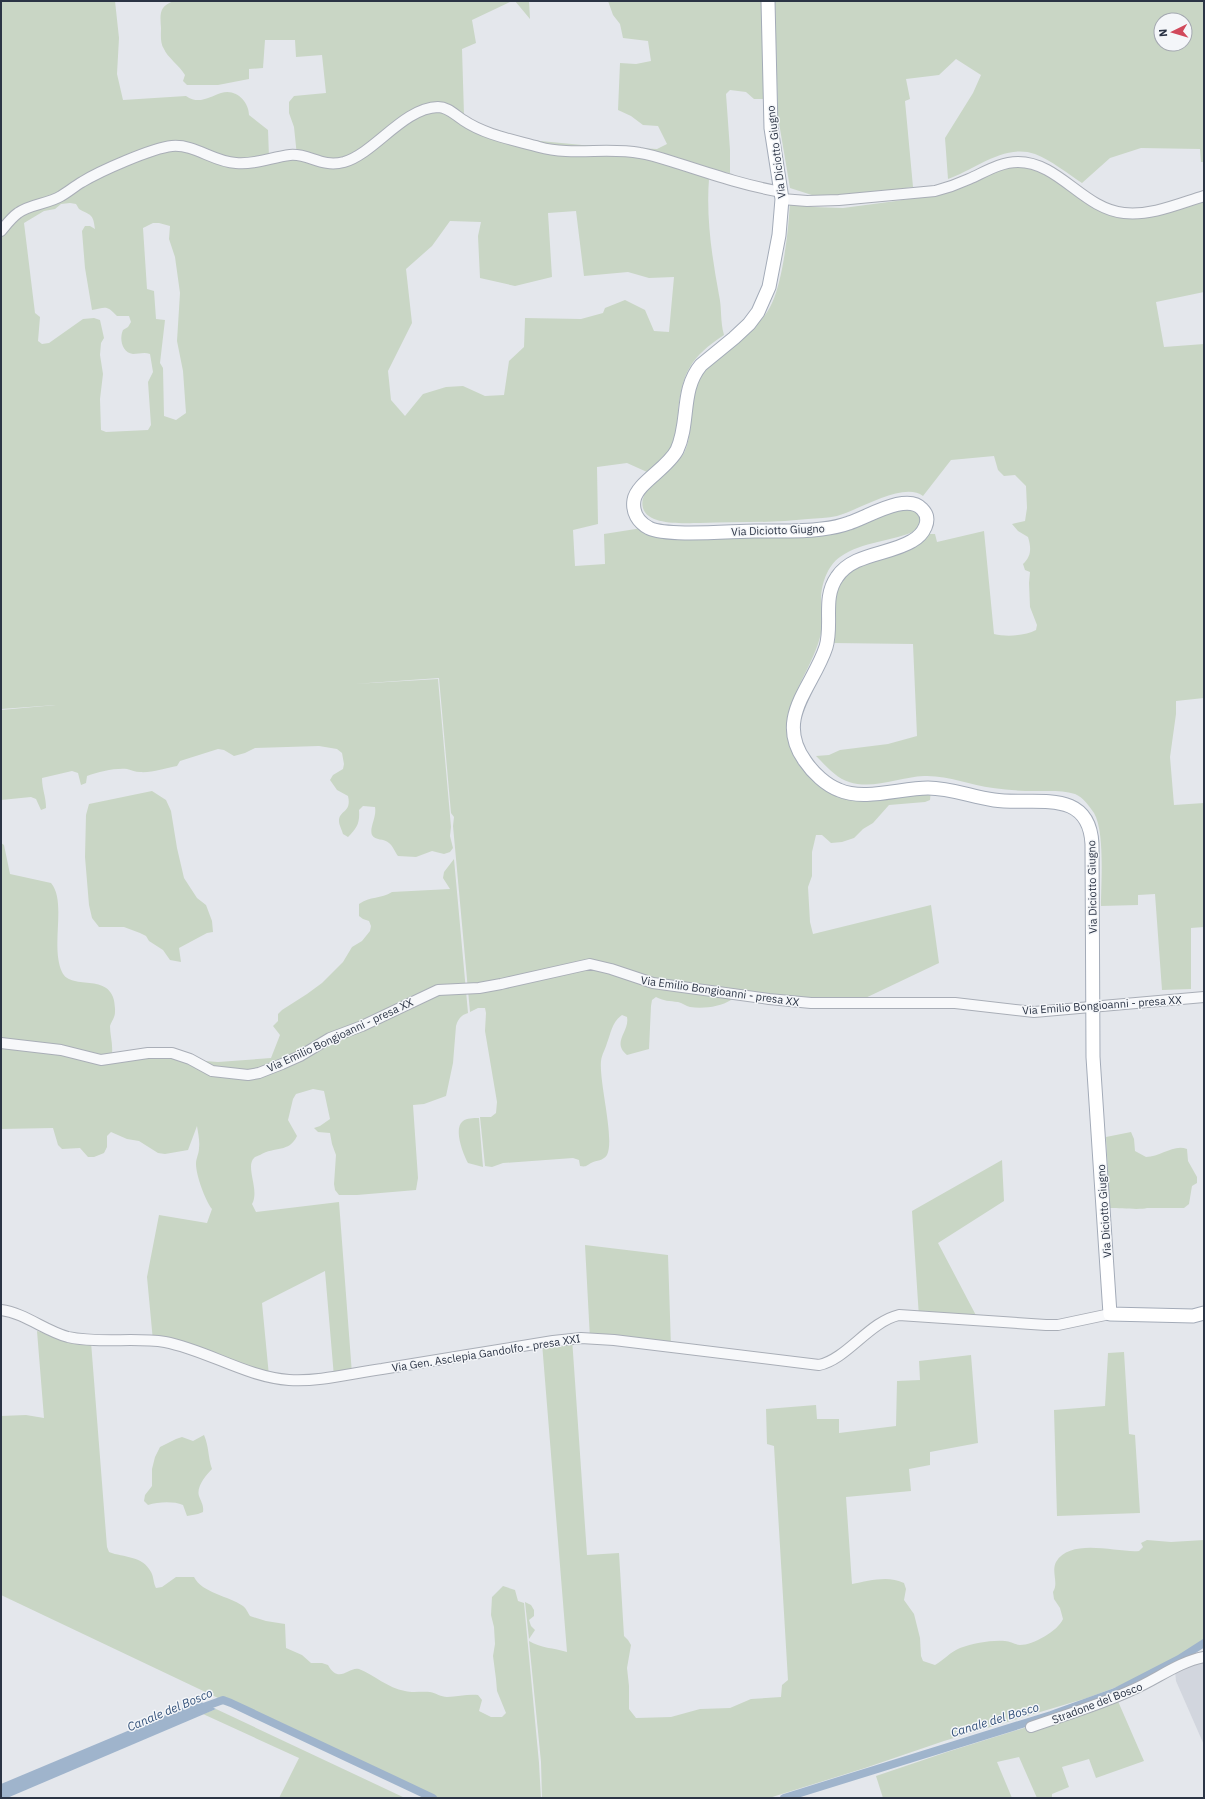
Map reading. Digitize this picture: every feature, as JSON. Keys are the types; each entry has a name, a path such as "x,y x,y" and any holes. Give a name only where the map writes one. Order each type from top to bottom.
{"main road":[{"name":"Via Diciotto Giugno","path":"768,1 771,128 782,196 779,235 769,287 765,300 749,324 701,365 695,372 687,391 684,427 676,450 670,461 636,493 633,507 635,515 639,522 656,530 690,532 823,529 852,522 899,503 908,502 916,504 926,513 927,523 924,531 910,543 850,565 835,579 828,599 829,626 826,647 799,700 794,718 793,728 797,747 803,758 817,775 835,789 845,792 870,794 927,788 944,789 996,800 1054,801 1072,806 1080,811 1087,820 1092,834 1093,1056 1110,1314"},
{"path":"1110,1314 1194,1316 1204,1313"}],"street":[{"path":"1,232 19,212 59,198 81,182 106,169 160,148 183,146 216,159 236,163 259,162 291,155 299,155 330,164 352,159 395,127 430,108 438,107 453,112 473,126 546,149 641,153 801,201 838,200 935,191 949,187 1007,162 1038,165 1093,201 1113,211 1123,213 1148,212 1204,196"},
{"name":"Via Emilio Bongioanni - presa XX","path":"1,1042 61,1050 101,1060 148,1053 172,1053 190,1058 212,1071 248,1074 259,1073 300,1056 330,1038 362,1026 438,990 479,988 590,964 654,983 791,1002 840,1004 955,1003 1034,1012 1204,997"},
{"name":"Via Gen. Asclepia Gandolfo - presa XXI","path":"1,1310 18,1314 67,1336 82,1339 165,1342 264,1375 290,1380 331,1377 553,1341 581,1338 614,1340 819,1365 831,1361 878,1325 899,1315 1046,1325 1110,1314"},
{"name":"Stradone del Bosco","path":"1031,1727 1113,1699 1147,1684 1182,1663 1192,1659 1204,1657"}],"shaded area":[{"path":"1204,1658 1204,1745 1176,1681 1175,1671"}],"green space":[{"path":"1,1 115,1 119,38 117,74 123,100 186,96 191,99 200,100 221,93 232,92 241,97 247,105 249,115 268,130 269,157 297,156 294,127 289,113 289,102 294,96 326,93 322,55 296,57 295,40 265,40 263,68 249,69 249,79 218,85 187,85 183,81 185,75 168,55 162,44 161,15 163,8 169,3 174,1 512,1 472,20 476,43 462,49 464,115 485,126 530,140 582,145 657,149 667,144 658,126 643,125 631,116 618,110 620,63 636,64 651,61 648,41 623,38 620,24 613,15 608,1 762,1 764,99 754,99 746,92 730,90 726,94 730,173 716,173 709,179 708,208 710,237 724,335 703,351 690,367 682,387 674,442 665,457 647,472 627,463 597,467 598,524 573,530 575,566 605,564 604,534 642,528 775,535 902,506 918,510 921,521 917,530 849,552 835,561 828,571 821,594 821,633 817,647 794,700 790,713 789,727 791,742 793,745 805,759 841,794 931,790 930,800 925,802 889,805 873,823 863,829 854,838 842,842 831,843 822,835 816,835 812,852 812,876 808,887 810,922 813,934 931,905 939,963 859,1001 732,994 731,1000 727,1002 717,1006 700,1008 690,1007 678,1002 656,997 652,1000 651,1006 649,1049 627,1055 623,1050 621,1041 626,1027 627,1017 622,1015 614,1024 602,1056 602,1083 609,1137 609,1147 605,1157 585,1166 580,1166 579,1160 573,1158 503,1163 492,1167 485,1166 480,1117 491,1117 496,1113 497,1102 485,1031 485,1008 478,1008 470,1012 453,826 454,817 451,813 439,678 354,684 438,679 451,827 450,836 453,848 450,852 444,854 432,851 416,857 398,856 393,847 387,841 373,837 371,829 375,815 375,807 363,806 359,810 359,818 354,831 348,837 343,834 339,821 341,815 348,806 348,796 337,790 330,780 333,775 343,769 344,764 342,753 337,749 319,746 255,748 234,756 224,750 218,749 180,761 177,766 149,772 122,769 96,773 87,776 86,783 81,785 78,773 72,771 42,778 46,808 41,810 36,799 31,797 1,800 1,710 56,705 1,709","holes":["61,204 76,204 79,209 89,214 93,220 95,229 90,226 85,226 82,231 85,268 92,310 108,308 117,316 129,316 131,322 128,327 123,330 121,337 122,345 129,353 150,354 153,372 148,382 151,425 148,430 106,432 101,430 100,399 103,374 100,355 101,343 104,338 100,320 94,318 83,319 49,343 42,344 38,341 40,317 35,313 24,223 44,211 55,209","576,211 584,276 628,272 649,278 674,277 669,332 654,331 645,310 625,300 605,308 603,313 581,319 525,318 524,347 509,361 504,395 485,396 463,386 446,387 423,394 405,416 391,400 388,371 412,323 406,269 432,246 450,221 481,222 478,236 480,278 515,286 552,277 548,213","153,223 170,226 169,239 175,257 180,293 177,341 183,371 186,413 176,420 164,416 163,368 160,363 165,320 156,319 154,291 147,289 143,228"]},
{"path":"515,1 529,1 530,19"},
{"path":"775,1 1204,1 1204,162 1201,162 1200,149 1141,148 1110,158 1082,183 1035,154 1012,152 990,159 948,179 945,138 973,93 981,75 956,59 939,75 906,79 910,99 905,101 913,187 843,197 815,196 790,188 778,117"},
{"path":"1031,165 1115,214 1204,200 1204,292 1156,302 1164,347 1204,344 1204,698 1176,701 1176,714 1170,757 1174,805 1204,803 1204,927 1191,928 1191,989 1162,990 1155,894 1138,895 1138,905 1101,906 1102,858 1100,832 1094,813 1086,802 1078,795 1060,791 998,789 933,776 915,777 877,784 858,784 840,778 816,756 829,755 840,750 888,744 917,736 913,644 832,643 835,633 834,600 843,572 915,545 925,540 929,534 935,534 937,542 984,531 994,634 1026,634 1036,630 1037,625 1030,607 1030,572 1025,570 1023,564 1029,555 1029,541 1028,537 1018,531 1012,524 1025,521 1027,508 1026,486 1015,475 1004,476 998,470 994,456 951,460 923,496 915,492 893,494 834,517 768,522 677,523 659,521 652,518 646,514 643,508 645,493 673,466 684,453 688,444 694,392 696,382 701,373 717,355 757,325 772,303 782,267 787,238 790,200 813,207 843,208 896,201 942,193 1003,166"},
{"path":"152,791 166,800 171,811 184,878 197,898 206,905 212,921 213,932 207,933 179,948 181,962 170,960 163,950 140,933 124,927 99,927 92,918 89,905 85,857 86,815 89,804"},
{"path":"1,843 4,845 10,874 51,883 56,891 58,901 57,950 62,972 67,978 74,981 93,983 109,990 114,999 115,1014 110,1026 112,1054 218,1062 271,1058 280,1035 273,1026 278,1021 278,1014 322,983 343,962 352,947 362,941 370,931 371,926 369,921 359,916 359,904 363,901 384,896 392,892 450,889 443,878 444,872 454,859 468,1013 460,1018 456,1026 453,1063 446,1096 424,1104 413,1105 418,1178 416,1190 339,1195 335,1190 334,1184 336,1155 330,1133 318,1132 314,1128 330,1119 324,1091 313,1089 296,1094 293,1099 288,1120 297,1136 294,1141 286,1147 256,1156 251,1167 254,1186 254,1198 252,1204 256,1212 339,1202 352,1374 334,1377 325,1271 262,1303 269,1376 153,1341 147,1277 159,1215 207,1223 212,1209 204,1194 196,1169 196,1162 199,1152 197,1126 188,1150 165,1154 158,1153 139,1141 127,1139 111,1132 107,1136 107,1147 104,1153 94,1157 88,1157 80,1148 62,1149 58,1145 53,1128 1,1129"},
{"path":"479,1118 483,1167 468,1163 459,1135 460,1124 463,1121"},
{"path":"1131,1132 1134,1139 1135,1151 1146,1157 1177,1148 1187,1149 1188,1161 1197,1177 1197,1183 1192,1186 1189,1204 1184,1208 1110,1208 1106,1137"},
{"path":"1002,1160 1004,1201 938,1243 980,1323 919,1317 912,1211"},
{"path":"585,1245 668,1255 671,1347 590,1339"},
{"path":"37,1331 78,1342 91,1342 107,1547 109,1552 132,1558 143,1563 151,1572 156,1588 162,1587 176,1577 194,1577 209,1591 243,1606 250,1616 266,1621 285,1624 286,1648 302,1655 311,1663 322,1663 328,1665 336,1674 359,1669 393,1687 405,1691 430,1692 447,1697 478,1695 482,1700 479,1711 491,1717 502,1717 506,1713 497,1691 493,1656 495,1644 494,1627 491,1615 492,1597 503,1586 515,1590 518,1601 524,1603 541,1798 433,1797 415,1787 332,1752 1,1595 1,1416 26,1415 44,1418"},
{"path":"572,1338 587,1555 619,1553 624,1636 631,1645 627,1668 629,1709 636,1718 671,1717 700,1709 730,1708 751,1699 781,1697 782,1685 788,1680 774,1446 767,1444 766,1409 816,1405 817,1419 839,1419 839,1433 896,1426 897,1381 920,1380 919,1361 971,1355 978,1443 930,1452 930,1465 909,1469 911,1491 846,1497 852,1584 885,1579 891,1579 904,1583 906,1589 904,1600 914,1614 920,1638 921,1656 923,1661 935,1665 956,1650 977,1643 1005,1641 1020,1645 1032,1643 1038,1640 1056,1628 1063,1619 1060,1608 1054,1599 1053,1592 1055,1589 1054,1570 1056,1562 1063,1554 1072,1550 1083,1548 1139,1551 1143,1547 1141,1543 1147,1540 1171,1542 1204,1540 1204,1646 1179,1655 1150,1673 1087,1698 944,1741 865,1768 769,1798 542,1798 541,1762 529,1641 542,1647 567,1652 542,1343"},
{"path":"1124,1352 1129,1434 1135,1435 1140,1513 1057,1516 1054,1410 1105,1406 1108,1353"},
{"path":"204,1435 212,1469 204,1478 198,1493 203,1505 203,1512 187,1516 183,1505 166,1502 148,1505 144,1501 145,1495 152,1486 152,1469 155,1457 160,1447 182,1437 193,1441"},
{"path":"525,1602 531,1605 534,1610 534,1616 529,1620 531,1626 535,1630 529,1639"},
{"path":"1117,1699 1144,1761 1096,1778 1089,1759 1062,1767 1069,1787 1052,1794 1052,1798 1037,1798 1019,1757 997,1762 1012,1798 883,1798 876,1776 947,1752"},
{"path":"216,1709 405,1798 279,1798 299,1758 203,1714"}],"water":[{"path":"199,1701 216,1709 7,1798 1,1798 1,1784"}],"waterway":[{"name":"Canale del Bosco","path":"784,1798 1051,1715 1115,1692 1179,1659 1204,1643"},
{"name":"Canale del Bosco","path":"198,1709 223,1700 231,1703 433,1798"}]}
